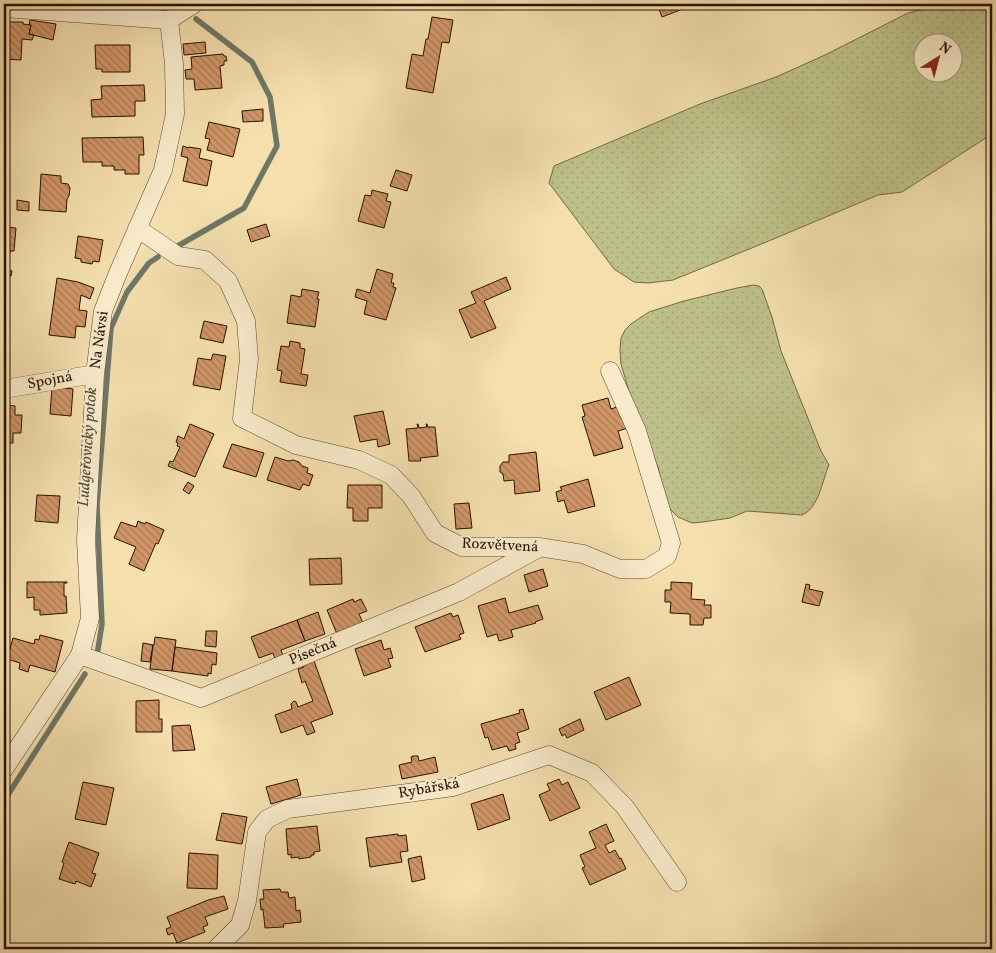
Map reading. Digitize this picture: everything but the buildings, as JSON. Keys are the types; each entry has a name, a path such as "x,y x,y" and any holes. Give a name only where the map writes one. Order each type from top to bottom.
{"street":[{"path":"4,8 169,20 194,4"},
{"name":"Na Návsi","path":"4,769 80,655 90,618 86,540 95,374 103,311 163,170 175,114 174,64 169,20"},
{"name":"Rozvětvená","path":"137,228 178,256 206,260 228,281 246,321 249,359 242,418 296,445 359,460 391,475 411,496 434,533 462,547 539,548 583,554 620,569 646,569 667,556 671,543 637,431 610,371"},
{"name":"Spojná","path":"4,389 95,374"},
{"name":"Písečná","path":"80,655 201,698 459,592 539,548"},
{"name":"Rybářská","path":"216,949 240,925 247,901 257,832 267,819 288,809 453,787 549,755 592,773 625,807 677,882"}],"green space":[{"path":"944,4 992,4 992,134 902,192 878,195 673,280 648,283 634,282 614,269 549,183 554,166 700,104 776,77 825,55 908,13"},
{"path":"753,285 759,286 762,289 781,351 821,451 829,465 816,500 808,511 802,515 747,511 730,518 692,523 678,517 670,509 658,467 636,415 621,364 621,338 631,324 649,312 684,301"}],"waterway":[{"name":"Ludgeřovický potok","path":"176,247 244,208 277,146 270,97 252,62 196,19"},
{"name":"Ludgeřovický potok","path":"97,655 102,624 97,505 111,328 127,292 149,263 158,257"},
{"name":"Ludgeřovický potok","path":"4,801 85,674"}]}
